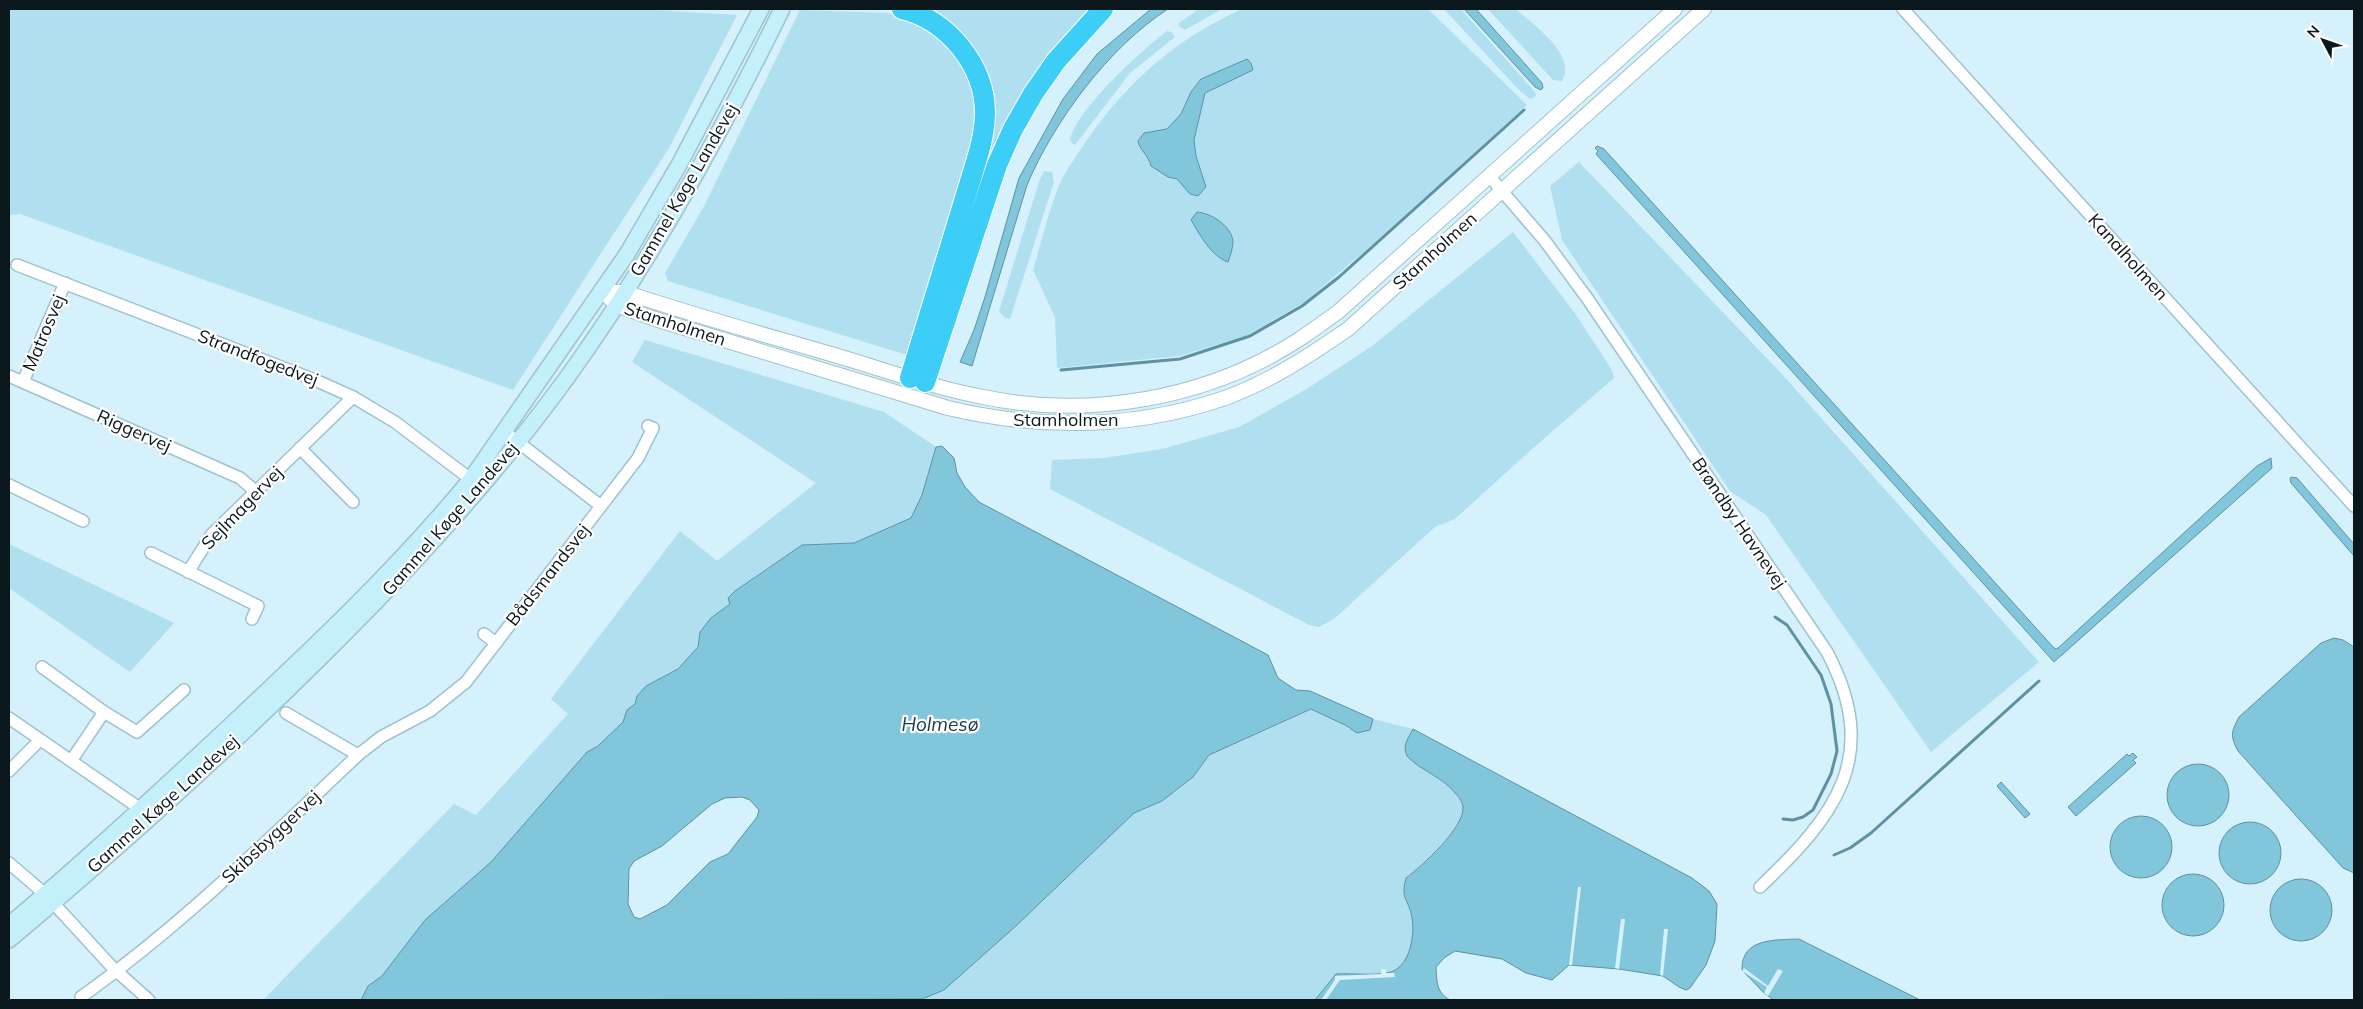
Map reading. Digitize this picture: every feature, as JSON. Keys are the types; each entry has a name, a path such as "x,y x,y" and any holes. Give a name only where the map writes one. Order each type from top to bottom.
{"highway":[{"path":"902,9 930,20 948,33 963,50 974,69 982,90 985,112 984,134 918,380"},
{"path":"918,380 997,165 1014,129 1033,94 1056,61 1103,9"}],"main road":[{"name":"Gammel Køge Landevej","path":"476,483 505,432 627,254 680,164 761,9"},
{"name":"Gammel Køge Landevej","path":"9,940 49,899 147,813 334,627 434,522 518,442 566,379 620,299 695,177 782,9"},
{"name":"Gammel Køge Landevej","path":"9,925 49,899"}],"street":[{"name":"Stamholmen","path":"620,299 982,397 1015,403 1086,405 1144,399 1222,378 1258,362 1298,340 1338,312 1675,9"},
{"name":"Stamholmen","path":"603,291 655,319 948,408 1004,420 1042,424 1085,424 1150,418 1226,397 1304,359 1348,329 1704,9"},
{"name":"Kanalholmen","path":"1903,9 2354,506"},
{"name":"Brøndby Havnevej","path":"1490,177 1546,241 1587,298 1827,652 1839,675 1847,700 1851,726 1850,752 1845,778 1835,802 1821,824 1760,887"},
{"name":"Strandfogedvej","path":"17,265 353,397 395,422 476,483"},
{"name":"Matrosvej","path":"23,382 65,283"},
{"name":"Riggervej","path":"9,376 240,478 255,491"},
{"path":"912,398 918,380"},
{"name":"Sejlmagervej","path":"188,572 212,534 353,397"},
{"name":"Bådsmandsvej","path":"358,755 381,737 430,711 466,682 638,458 653,428 648,426"},
{"name":"Bådsmandsvej","path":"505,432 601,506"},
{"path":"300,448 353,502"},
{"path":"9,485 83,521"},
{"path":"151,553 258,606 252,619"},
{"name":"Bådsmandsvej","path":"484,634 496,643"},
{"path":"42,667 104,712 137,732 184,690"},
{"path":"71,761 104,712"},
{"path":"286,713 358,755"},
{"path":"9,718 147,813"},
{"path":"9,771 40,740"},
{"name":"Skibsbyggervej","path":"81,997 117,971 210,894 358,755"},
{"path":"9,863 49,899 117,971 149,1000"}],"shaded area":[{"path":"9,9 638,9 737,15 669,148 513,390 20,214 9,215"},
{"path":"916,9 1092,9 1032,82 927,362 989,142 985,75"},
{"path":"1199,9 1222,9 1185,30 1179,26 1179,23"},
{"path":"1242,9 1428,9 1527,105 1365,251 1303,303 1246,336 1179,356 1057,368 1055,317 1033,270 1049,213 1062,179 1089,137 1120,97 1156,62 1197,33"},
{"path":"1444,9 1461,9 1535,92 1536,96 1530,99 1518,89"},
{"path":"1488,9 1516,9 1542,32 1559,51 1564,61 1565,71 1562,81 1553,80"},
{"path":"800,10 887,13 913,21 937,35 956,51 978,103 978,137 910,356 668,281 665,273 703,208"},
{"path":"1167,31 1171,32 1175,37 1130,73 1075,145 1073,144 1070,140 1075,127 1097,97 1111,81"},
{"path":"1579,162 1781,373 2039,662 1931,752 1766,515 1730,491 1562,240 1550,186"},
{"path":"1044,171 1052,172 1054,182 1010,319 1005,318 999,311"},
{"path":"1513,232 1574,312 1612,370 1614,378 1455,519 1435,527 1335,618 1319,627 1309,625 1050,489 1052,460 1104,458 1162,449 1239,427 1305,390 1372,346"},
{"path":"645,340 884,412 936,447 922,495 911,518 854,543 802,545 754,577 745,586 735,591 730,604 711,618 700,632 698,647 678,669 646,686 637,696 635,704 627,710 623,722 598,746 587,752 491,862 425,920 382,976 368,986 361,1000 263,1000 454,804 476,815 568,714 551,699 680,531 717,561 816,483 632,362"},
{"path":"9,544 174,623 130,672 9,588"},
{"path":"1312,709 1345,725 1348,729 1368,729 1373,719 1413,729 1405,744 1412,758 1451,789 1463,804 1463,812 1452,833 1422,865 1406,878 1404,895 1411,912 1413,933 1407,957 1397,969 1385,973 1336,974 1315,1000 916,1000 944,990 1017,925 1134,813 1162,801 1193,777 1209,755"}],"water":[{"path":"1151,9 1168,9 1125,44 1086,87 1068,111 1038,161 1027,185 972,366 960,362 974,330 985,297 1019,178 1063,99 1097,54"},
{"path":"1464,9 1476,9 1542,83 1543,88 1541,90 1535,87"},
{"path":"1247,59 1251,63 1253,70 1205,93 1194,140 1196,156 1206,187 1198,196 1190,194 1177,179 1168,177 1151,166 1138,141 1144,133 1167,129 1181,114 1191,92 1201,79"},
{"path":"1597,146 1604,149 2054,648 2057,649 2257,466 2271,458 2272,468 2054,662 1596,154 1598,151 1595,148"},
{"path":"1197,212 1220,221 1229,231 1233,242 1228,262 1211,250 1198,232 1191,220"},
{"name":"Holmesø","path":"942,446 954,458 957,473 965,487 979,502 1268,655 1278,678 1296,690 1310,691 1373,719 1370,730 1357,733 1345,725 1311,709 1209,755 1193,777 1162,801 1134,813 1017,925 944,990 922,999 361,1000 368,986 382,976 425,920 491,862 587,752 598,746 623,722 627,710 635,704 637,696 646,686 678,669 698,647 700,632 711,618 730,604 728,598 735,591 802,545 854,543 911,518 922,495 936,447","holes":["742,797 750,800 759,810 757,817 728,854 710,862 667,905 640,919 634,917 628,904 629,869 634,861 662,846 712,804 725,798"]},
{"path":"2290,478 2297,478 2354,544 2354,556 2291,483"},
{"path":"2334,638 2343,640 2354,647 2354,873 2343,868 2238,751 2233,738 2233,730 2239,717 2321,643"},
{"path":"1413,729 1692,878 1709,891 1717,904 1715,941 1706,965 1690,988 1686,990 1679,987 1663,976 1619,969 1569,965 1552,980 1526,973 1502,959 1455,951 1444,958 1436,967 1437,982 1440,990 1450,1000 1315,1000 1336,974 1385,973 1397,969 1403,963 1410,949 1413,933 1411,912 1404,895 1406,878 1441,846 1462,815 1462,804 1451,788 1407,756 1405,745"},
{"path":"2133,753 2137,757 2133,760 2136,763 2076,816 2068,807 2127,754 2129,756"},
{"path":"2198,764 2210,766 2220,773 2227,783 2229,795 2227,807 2220,817 2210,824 2198,826 2186,824 2176,817 2169,807 2167,795 2169,783 2176,773 2186,766"},
{"path":"2001,782 2030,814 2025,818 1997,786"},
{"path":"2141,816 2153,818 2163,825 2170,835 2172,847 2170,859 2163,869 2153,876 2141,878 2129,876 2119,869 2112,859 2110,847 2112,835 2119,825 2129,818"},
{"path":"2250,822 2262,824 2272,831 2279,841 2281,853 2279,865 2272,875 2262,882 2250,884 2238,882 2228,875 2221,865 2219,853 2221,841 2228,831 2238,824"},
{"path":"2193,874 2205,876 2215,883 2222,893 2224,905 2222,917 2215,927 2205,934 2193,936 2181,934 2171,927 2164,917 2162,905 2164,893 2171,883 2181,876"},
{"path":"2301,879 2313,881 2323,888 2330,898 2332,910 2330,922 2323,932 2313,939 2301,941 2289,939 2279,932 2272,922 2270,910 2272,898 2279,888 2289,881"},
{"path":"1799,939 1920,1000 1774,1000 1764,993 1742,970 1743,960 1753,946 1761,943"}],"pier":[{"path":"1578,887 1581,887 1572,965 1569,965"},
{"path":"1621,919 1625,919 1619,969 1615,968"},
{"path":"1664,929 1668,929 1663,976 1660,975"},
{"path":"1744,968 1768,986 1778,969 1783,971 1768,996 1764,993 1767,987 1742,971"},
{"path":"1381,969 1386,969 1386,973 1394,973 1395,977 1340,980 1326,1000 1321,1000 1335,980 1335,976 1381,974"}],"waterway":[{"path":"1061,370 1180,359 1250,336 1302,306 1339,277 1524,110"},
{"path":"1775,617 1787,625 1821,675 1831,704 1837,751 1831,774 1813,810 1803,817 1793,820 1783,819"},
{"path":"1834,855 1850,848 1871,833 2039,681"}]}
